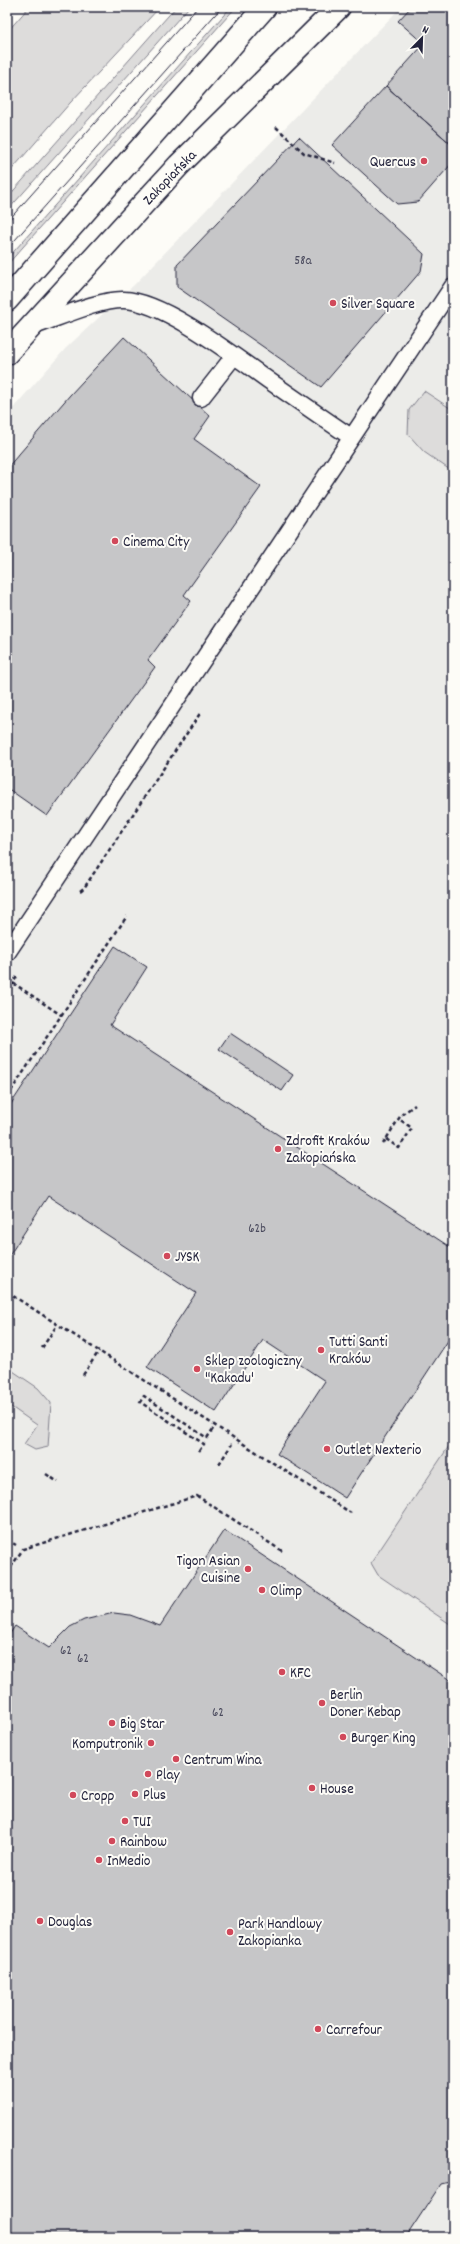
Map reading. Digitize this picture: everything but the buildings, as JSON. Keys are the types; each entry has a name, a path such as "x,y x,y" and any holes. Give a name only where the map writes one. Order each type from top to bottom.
{"main road":[{"path":"7,300 265,7"},
{"name":"Zakopiańska","path":"7,352 179,165 339,7"}],"lane":[{"path":"7,953 453,286"},
{"path":"28,329 100,303 123,300 142,302 159,309 234,356 351,437"},
{"path":"201,398 234,356"}],"path":[{"path":"276,127 304,153 335,163"},
{"path":"7,1097 127,916"},
{"path":"13,983 61,1015"},
{"path":"383,1144 399,1119 415,1105"},
{"path":"386,1139 399,1148 412,1128 399,1119"},
{"path":"7,1299 8,1293 351,1513"},
{"path":"42,1348 58,1325"},
{"path":"83,1375 99,1351"},
{"path":"199,1451 204,1444 140,1402 144,1396 207,1438 215,1426"},
{"path":"219,1464 232,1444"},
{"path":"46,1474 58,1482"},
{"path":"7,1573 23,1550 197,1496 282,1551"},
{"path":"7,1540 16,1545"}],"shaded area":[{"path":"29,7 160,7 70,103 7,175 7,32"},
{"path":"176,7 189,7 7,211 7,198"},
{"path":"231,7 236,7 7,265 7,259"},
{"path":"401,7 453,7 453,2237 7,2237 7,415 66,348 134,285"},
{"path":"424,391 453,410 453,472 424,452 408,434 409,410"},
{"path":"7,1367 38,1388 51,1403 48,1447 35,1450 24,1444 37,1425 7,1404"},
{"path":"453,1440 453,1626 378,1575 371,1563"}],"tram line":[{"path":"7,222 198,7"},
{"path":"7,249 222,7"}],"place":[{"name":"Quercus","path":"424,161"},
{"name":"Silver Square","path":"333,303"},
{"name":"Cinema City","path":"115,541"},
{"name":"Zdrofit Kraków Zakopiańska","path":"278,1149"},
{"name":"JYSK","path":"167,1256"},
{"name":"Tutti Santi Kraków","path":"321,1350"},
{"name":"Sklep zoologiczny \"Kakadu'","path":"197,1369"},
{"name":"Outlet Nexterio","path":"327,1449"},
{"name":"Tigon Asian Cuisine","path":"248,1569"},
{"name":"Olimp","path":"262,1590"},
{"name":"KFC","path":"282,1672"},
{"name":"Berlin Doner Kebap","path":"322,1703"},
{"name":"Big Star","path":"112,1723"},
{"name":"Burger King","path":"343,1737"},
{"name":"Komputronik","path":"151,1743"},
{"name":"Centrum Wina","path":"176,1759"},
{"name":"Play","path":"148,1774"},
{"name":"House","path":"312,1788"},
{"name":"Plus","path":"135,1794"},
{"name":"Cropp","path":"73,1795"},
{"name":"TUI","path":"125,1821"},
{"name":"Rainbow","path":"112,1841"},
{"name":"InMedio","path":"99,1860"},
{"name":"Douglas","path":"40,1921"},
{"name":"Park Handlowy Zakopianka","path":"230,1932"},
{"name":"Carrefour","path":"318,2029"}]}
